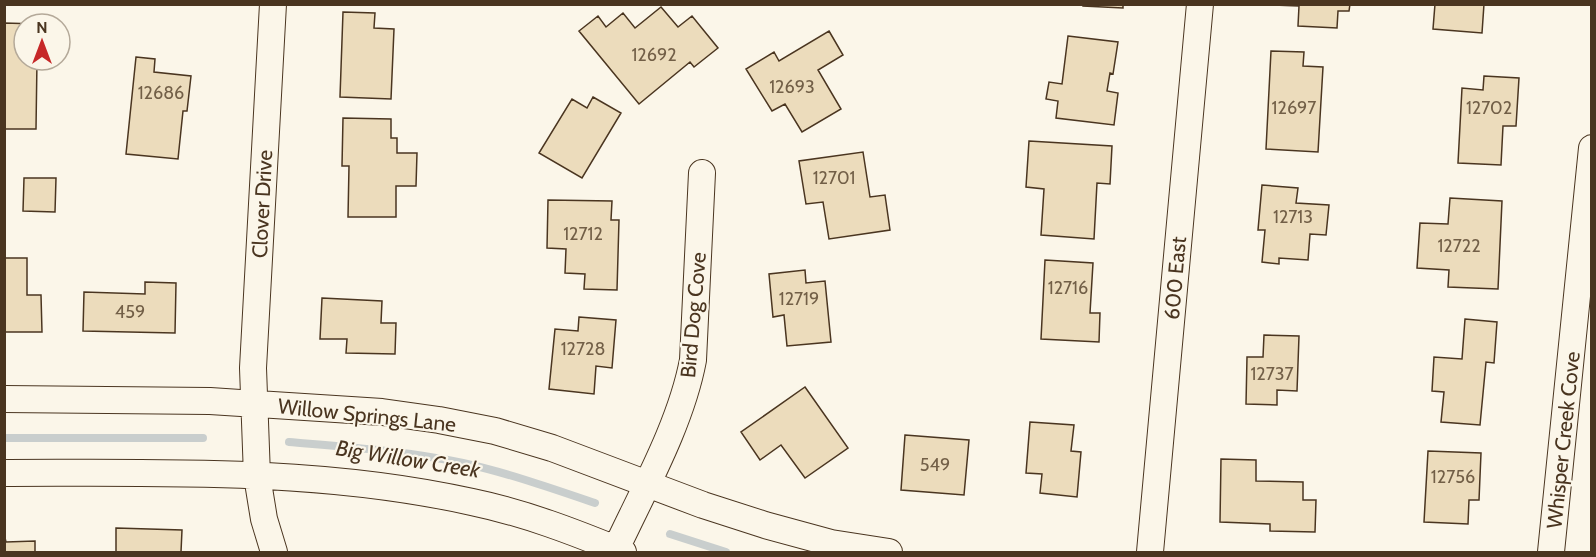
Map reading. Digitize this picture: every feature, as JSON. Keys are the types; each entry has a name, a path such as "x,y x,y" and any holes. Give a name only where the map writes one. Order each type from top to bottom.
{"street":[{"name":"Clover Drive","path":"273,4 254,344 257,476 264,519 274,552"},
{"name":"600 East","path":"1150,552 1200,4"},
{"name":"Whisper Creek Cove","path":"1551,552 1592,148"},
{"name":"Bird Dog Cove","path":"620,551 685,394 693,360 702,173"},
{"name":"Willow Springs Lane","path":"4,399 255,403 382,412 439,420 495,431 552,448 702,505 765,525 831,543 889,552"},
{"path":"4,473 180,473 367,483 462,500 517,514 563,528 620,551"}],"building":[{"path":"1083,4 1123,4 1123,8 1083,6"},
{"path":"1350,4 1349,11 1338,11 1337,28 1298,26 1299,6 1273,5"},
{"path":"1435,4 1484,4 1482,33 1433,29"},
{"path":"661,7 678,27 692,16 718,48 694,67 690,62 639,104 579,31 598,16 606,27 623,13 635,28"},
{"path":"343,12 375,13 374,28 394,29 391,99 340,97"},
{"path":"4,23 12,23 12,72 37,72 36,129 4,129"},
{"path":"829,31 843,55 818,70 841,109 802,132 785,104 772,111 746,69 774,52 779,61"},
{"path":"1068,36 1118,42 1113,74 1110,73 1107,91 1118,93 1114,125 1056,118 1058,101 1046,99 1049,82 1062,84"},
{"path":"1271,51 1304,52 1303,66 1323,67 1318,152 1266,149"},
{"path":"136,57 155,59 154,72 191,76 187,111 183,111 178,159 126,154"},
{"path":"1484,76 1519,78 1516,126 1503,126 1501,165 1458,163 1462,88 1483,90"},
{"path":"593,97 621,113 582,178 539,153 572,99 587,108"},
{"path":"343,118 391,119 391,138 397,138 397,153 417,153 416,186 396,186 396,217 348,217 349,166 342,166"},
{"path":"1029,141 1112,146 1110,184 1097,183 1094,239 1041,235 1044,189 1026,187"},
{"path":"863,152 870,197 885,195 890,230 829,239 823,202 806,204 799,161"},
{"path":"24,178 56,178 55,212 23,211"},
{"path":"1262,185 1298,188 1296,203 1329,205 1326,235 1310,234 1308,260 1279,258 1279,264 1262,262 1265,230 1258,230"},
{"path":"1450,198 1502,201 1498,289 1448,287 1449,270 1417,268 1420,223 1448,224"},
{"path":"548,200 612,201 611,220 619,220 617,290 584,289 585,274 565,273 566,249 547,248"},
{"path":"4,258 27,258 27,295 41,295 42,332 4,332"},
{"path":"1045,260 1093,263 1090,313 1100,313 1099,342 1041,339"},
{"path":"805,270 806,283 825,281 831,342 787,346 784,315 773,317 769,274"},
{"path":"145,282 176,283 175,333 83,331 84,292 145,294"},
{"path":"322,298 382,301 381,323 396,323 395,354 346,353 347,339 320,339"},
{"path":"579,317 616,320 612,368 596,366 594,394 549,389 555,329 578,331"},
{"path":"1465,319 1497,322 1494,363 1486,362 1480,425 1441,422 1444,392 1432,391 1434,357 1462,359"},
{"path":"1264,335 1299,336 1297,391 1277,390 1277,405 1246,404 1247,357 1263,357"},
{"path":"805,387 848,448 805,478 781,445 760,460 741,432"},
{"path":"1030,422 1074,425 1071,451 1081,452 1077,497 1040,493 1042,474 1026,473"},
{"path":"905,435 969,440 964,495 901,490"},
{"path":"1428,451 1481,453 1479,500 1469,500 1468,524 1424,522"},
{"path":"1221,459 1256,460 1256,481 1303,482 1303,500 1316,500 1315,532 1270,531 1270,524 1220,522"},
{"path":"116,528 182,530 181,552 116,552"},
{"path":"4,534 6,542 35,541 35,552 4,552"}],"waterway":[{"name":"Big Willow Creek","path":"4,438 203,438"},
{"name":"Big Willow Creek","path":"289,442 398,452 463,463 513,476 595,503"},
{"name":"Big Willow Creek","path":"670,534 726,552"}]}
